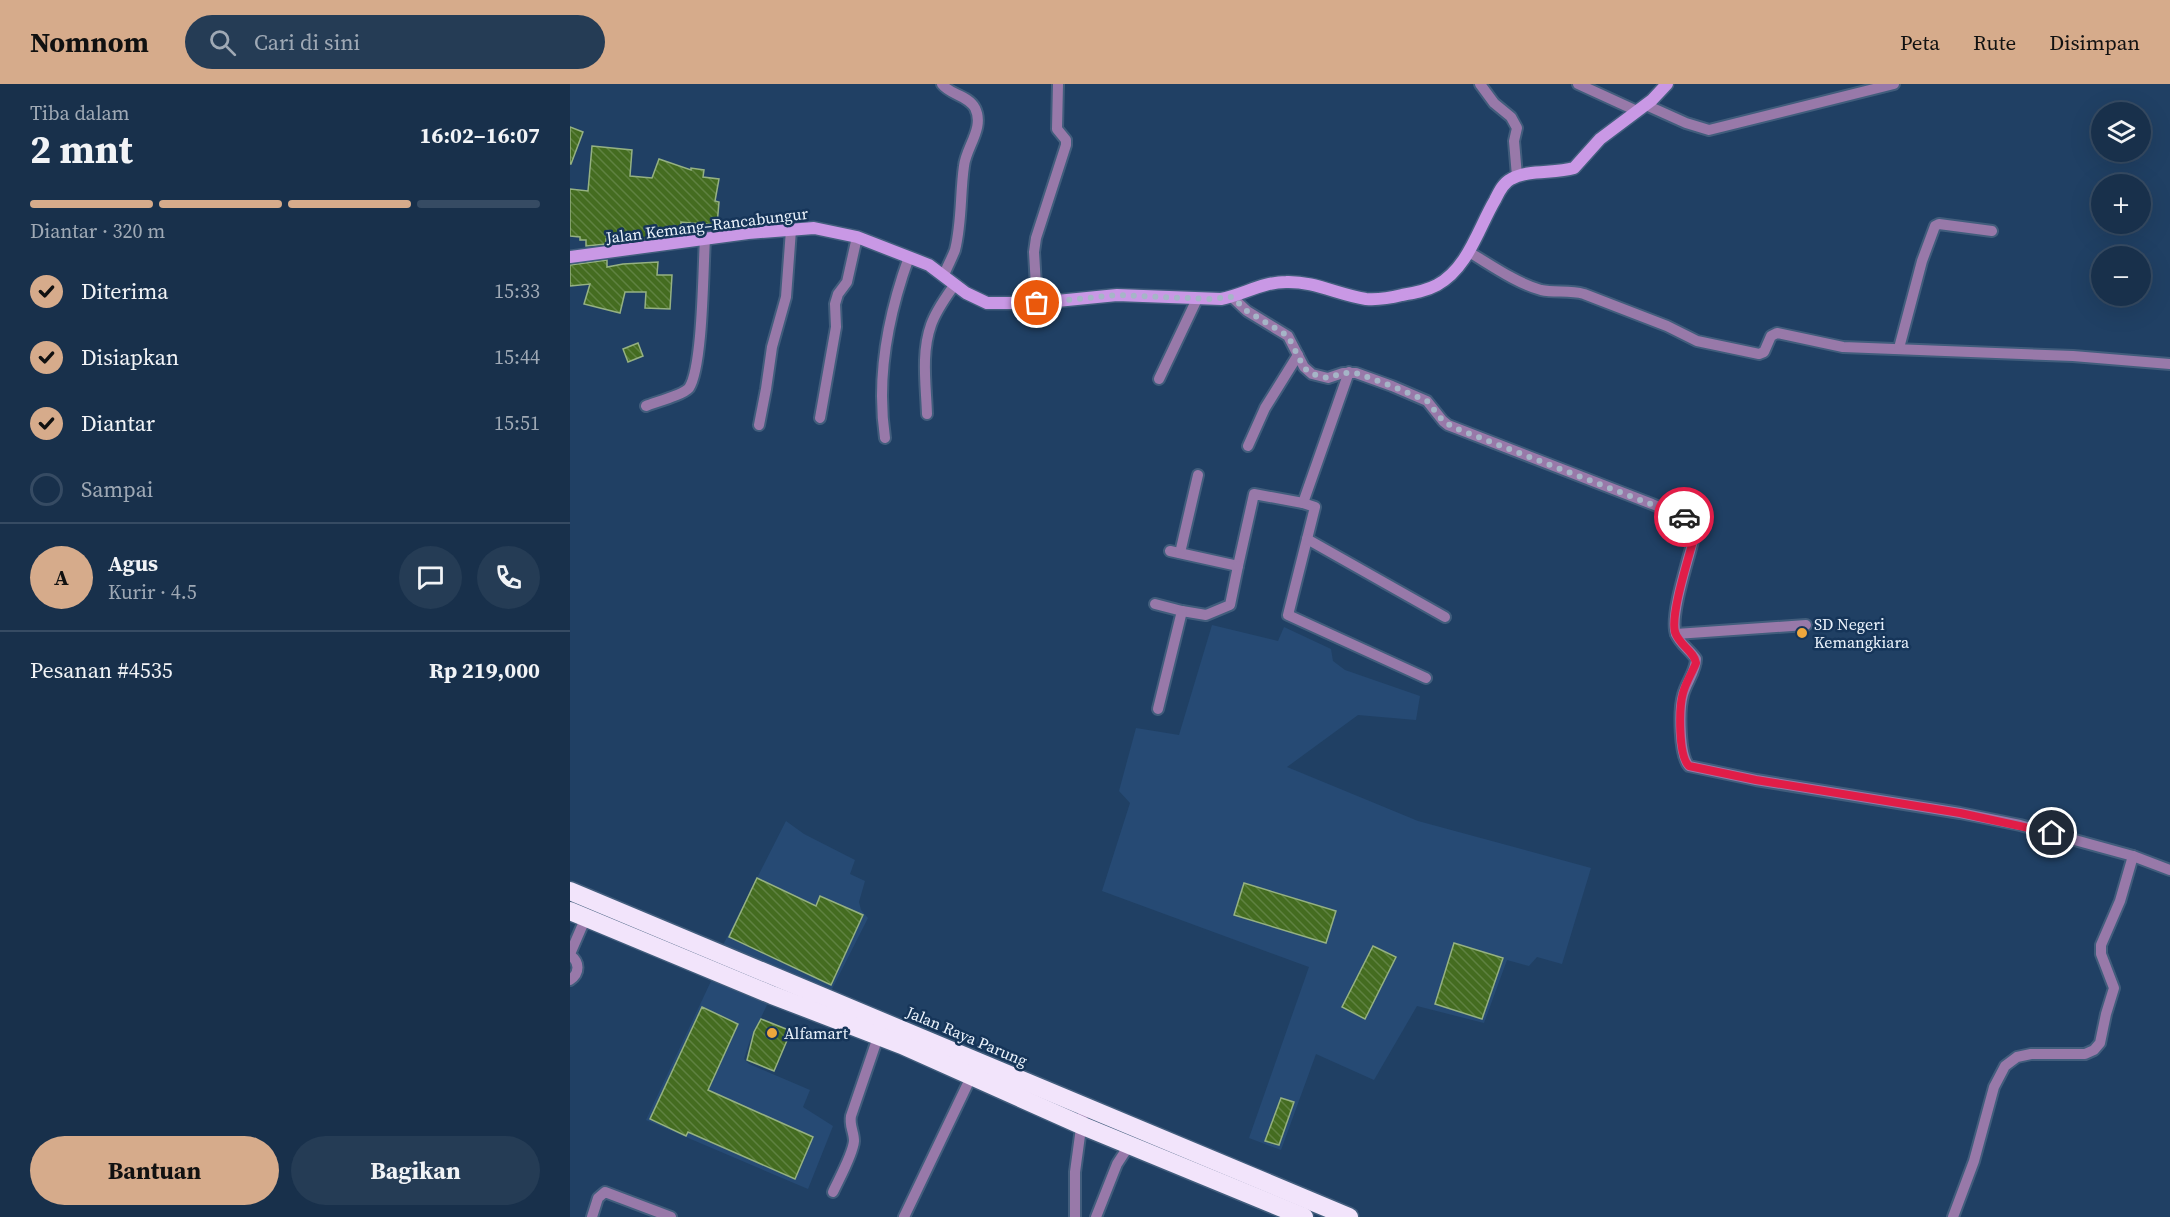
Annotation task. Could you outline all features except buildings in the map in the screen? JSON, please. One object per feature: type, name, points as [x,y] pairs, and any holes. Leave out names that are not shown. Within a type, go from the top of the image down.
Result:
[{"type":"highway","name":"Jalan Raya Parung","points":[[570,891],[1349,1217]]},
{"type":"highway","name":"Jalan Raya Parung","points":[[578,914],[879,1037],[1083,1126],[1304,1217]]},
{"type":"street","points":[[942,84],[945,88],[970,101],[978,117],[976,132],[964,164],[960,220],[955,249],[944,275]]},
{"type":"street","points":[[1037,303],[1034,252],[1036,238],[1066,145],[1066,140],[1057,129],[1058,84]]},
{"type":"street","points":[[1480,84],[1517,128],[1514,141],[1517,176],[1574,168],[1600,139],[1641,108],[1667,84]]},
{"type":"street","points":[[1578,84],[1709,130],[1894,84]]},
{"type":"street","name":"Jalan Kemang–Rancabungur","points":[[570,257],[705,239],[823,229],[857,237],[929,265],[976,299],[987,303],[1037,303],[1117,295],[1197,299],[1232,297],[1264,284],[1287,282],[1310,284],[1375,300],[1419,292],[1437,286],[1449,277],[1468,252],[1498,193],[1505,183],[1517,176]]},
{"type":"street","points":[[1899,348],[1919,270],[1935,226],[1939,224],[1992,231]]},
{"type":"street","points":[[759,425],[772,347],[786,297],[791,230]]},
{"type":"street","points":[[820,418],[836,327],[835,304],[838,294],[847,282],[857,237]]},
{"type":"street","points":[[646,406],[689,388],[700,332],[705,239]]},
{"type":"street","points":[[1468,252],[1534,288],[1556,292],[1574,291],[1667,326],[1697,341],[1762,354],[1771,336],[1777,333],[1843,347],[2073,356],[2170,364]]},
{"type":"street","points":[[885,438],[881,396],[884,359],[894,299],[909,257]]},
{"type":"street","points":[[927,414],[925,368],[927,338],[938,310],[955,284]]},
{"type":"street","points":[[1232,297],[1247,311],[1288,336],[1304,368],[1318,377],[1328,378],[1349,372],[1392,386],[1422,398],[1430,404],[1443,421],[1455,428],[1692,521],[1695,525],[1695,534],[1679,597],[1674,628],[1683,645],[1696,659],[1681,703],[1683,754],[1685,763],[1689,766],[1766,782],[1987,818],[2133,856],[2170,870]]},
{"type":"street","points":[[1159,379],[1197,299]]},
{"type":"street","points":[[1248,446],[1265,408],[1298,355]]},
{"type":"street","points":[[1303,503],[1349,372]]},
{"type":"street","points":[[1198,475],[1175,552],[1238,566]]},
{"type":"street","points":[[1155,604],[1206,615],[1230,605],[1254,494],[1303,503],[1315,507],[1288,615],[1426,678]]},
{"type":"street","points":[[1307,539],[1445,617]]},
{"type":"street","points":[[1158,709],[1182,611]]},
{"type":"street","points":[[1676,634],[1806,625]]},
{"type":"street","points":[[1953,1217],[1974,1161],[1994,1087],[2005,1066],[2017,1057],[2031,1054],[2085,1054],[2094,1050],[2100,1043],[2114,984],[2101,954],[2101,945],[2122,895],[2133,856]]},
{"type":"street","points":[[570,980],[576,975],[578,966],[570,954],[578,914]]},
{"type":"street","points":[[833,1192],[852,1148],[854,1140],[851,1116],[879,1037]]},
{"type":"street","points":[[904,1217],[971,1077]]},
{"type":"street","points":[[1075,1217],[1075,1172],[1084,1106]]},
{"type":"street","points":[[1096,1217],[1117,1164],[1130,1144]]},
{"type":"street","points":[[592,1217],[598,1198],[605,1192],[672,1217]]},
{"type":"shaded area","points":[[1212,625],[1278,641],[1284,627],[1331,649],[1333,661],[1345,670],[1420,696],[1416,720],[1358,715],[1287,767],[1418,821],[1591,868],[1562,964],[1537,957],[1529,966],[1507,960],[1484,1023],[1417,1006],[1374,1080],[1316,1054],[1281,1150],[1249,1138],[1309,967],[1102,891],[1130,803],[1119,791],[1136,728],[1179,735]]},
{"type":"shaded area","points":[[786,821],[804,834],[855,860],[850,874],[865,881],[859,902],[861,910],[868,918],[830,993],[721,949]]},
{"type":"shaded area","points":[[712,979],[768,1003],[750,1040],[744,1059],[749,1064],[810,1090],[803,1107],[833,1126],[808,1189],[646,1120]]},
{"type":"way so far","points":[[1037,303],[1117,295],[1208,299],[1232,297],[1255,317],[1288,336],[1304,368],[1318,377],[1328,378],[1343,373],[1356,373],[1404,390],[1427,401],[1448,425],[1684,517]]},
{"type":"place","name":"SD Negeri Kemangkiara","points":[[1802,633]]},
{"type":"place","name":"Alfamart","points":[[772,1033]]},
{"type":"route","points":[[1684,517],[1695,525],[1695,534],[1679,597],[1674,628],[1683,645],[1696,659],[1685,687],[1680,712],[1685,763],[1695,769],[1960,813],[2052,833]]}]
